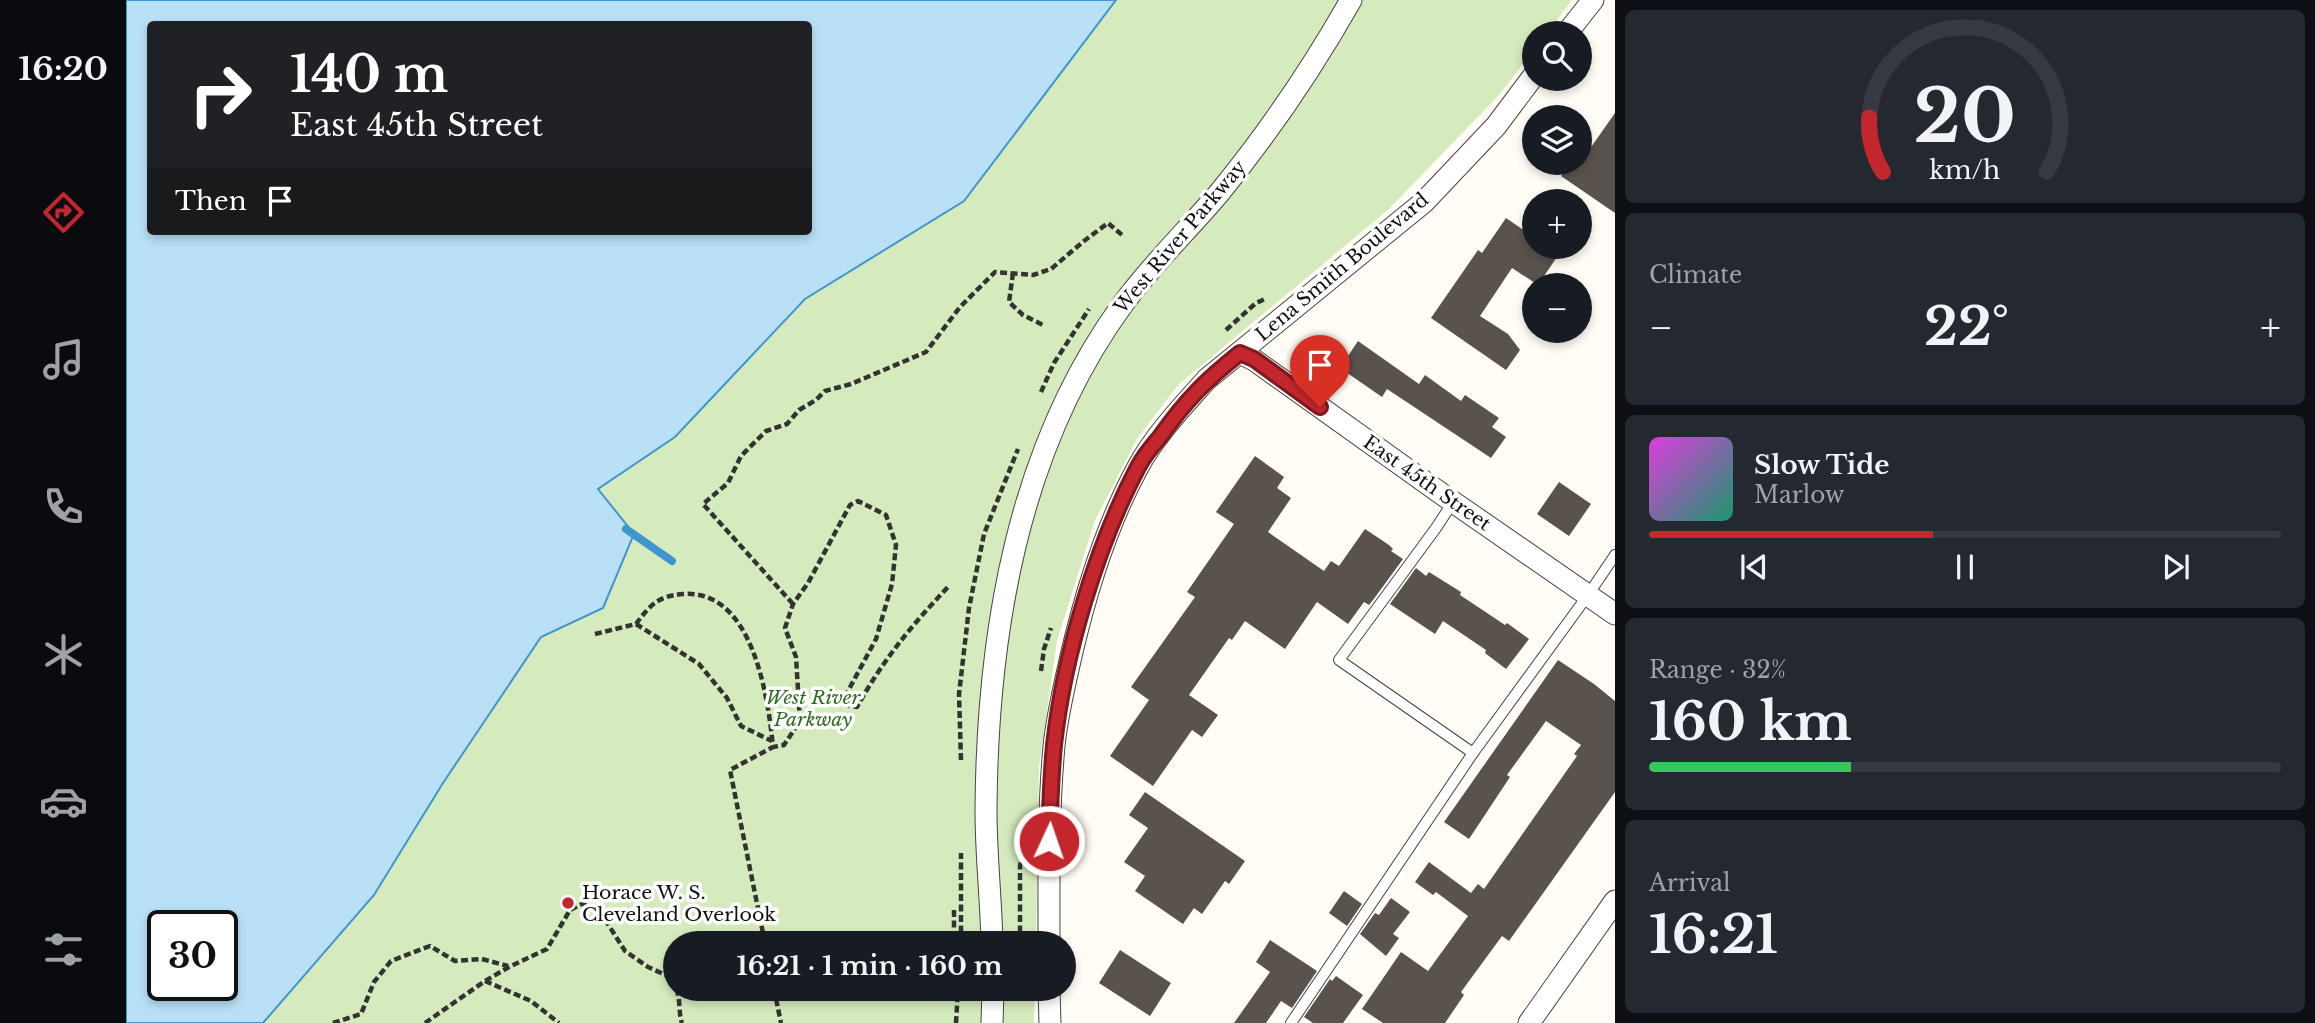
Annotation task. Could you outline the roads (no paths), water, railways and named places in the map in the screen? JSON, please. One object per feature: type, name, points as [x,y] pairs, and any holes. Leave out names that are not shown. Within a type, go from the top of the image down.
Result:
[{"type":"street","name":"West River Parkway","points":[[991,931],[986,814],[988,718],[1001,607],[1024,509],[1042,457],[1079,374],[1099,338],[1144,275],[1218,194],[1249,155],[1318,56],[1351,0]]},
{"type":"street","points":[[1576,21],[1593,0]]},
{"type":"street","name":"Lena Smith Boulevard","points":[[1049,931],[1049,841],[1054,744],[1066,677],[1085,599],[1111,526],[1139,465],[1179,410],[1207,379],[1424,202],[1496,126],[1523,91]]},
{"type":"street","name":"East 45th Street","points":[[1240,353],[1254,359],[1452,502],[1615,614]]},
{"type":"street","points":[[1530,1023],[1615,901]]},
{"type":"street","points":[[992,1023],[993,1001]]},
{"type":"street","points":[[1049,1001],[1050,1023]]},
{"type":"lane","points":[[1452,502],[1436,528],[1339,660],[1473,754]]},
{"type":"lane","points":[[1291,1023],[1473,754],[1615,555]]},
{"type":"water","points":[[126,0],[1116,0],[964,201],[805,299],[675,437],[598,489],[634,534],[603,608],[541,637],[443,783],[374,895],[263,1023],[126,1023]]},
{"type":"waterway","points":[[626,529],[672,561]]},
{"type":"place","name":"Horace W. S. Cleveland Overlook","points":[[568,903]]}]
